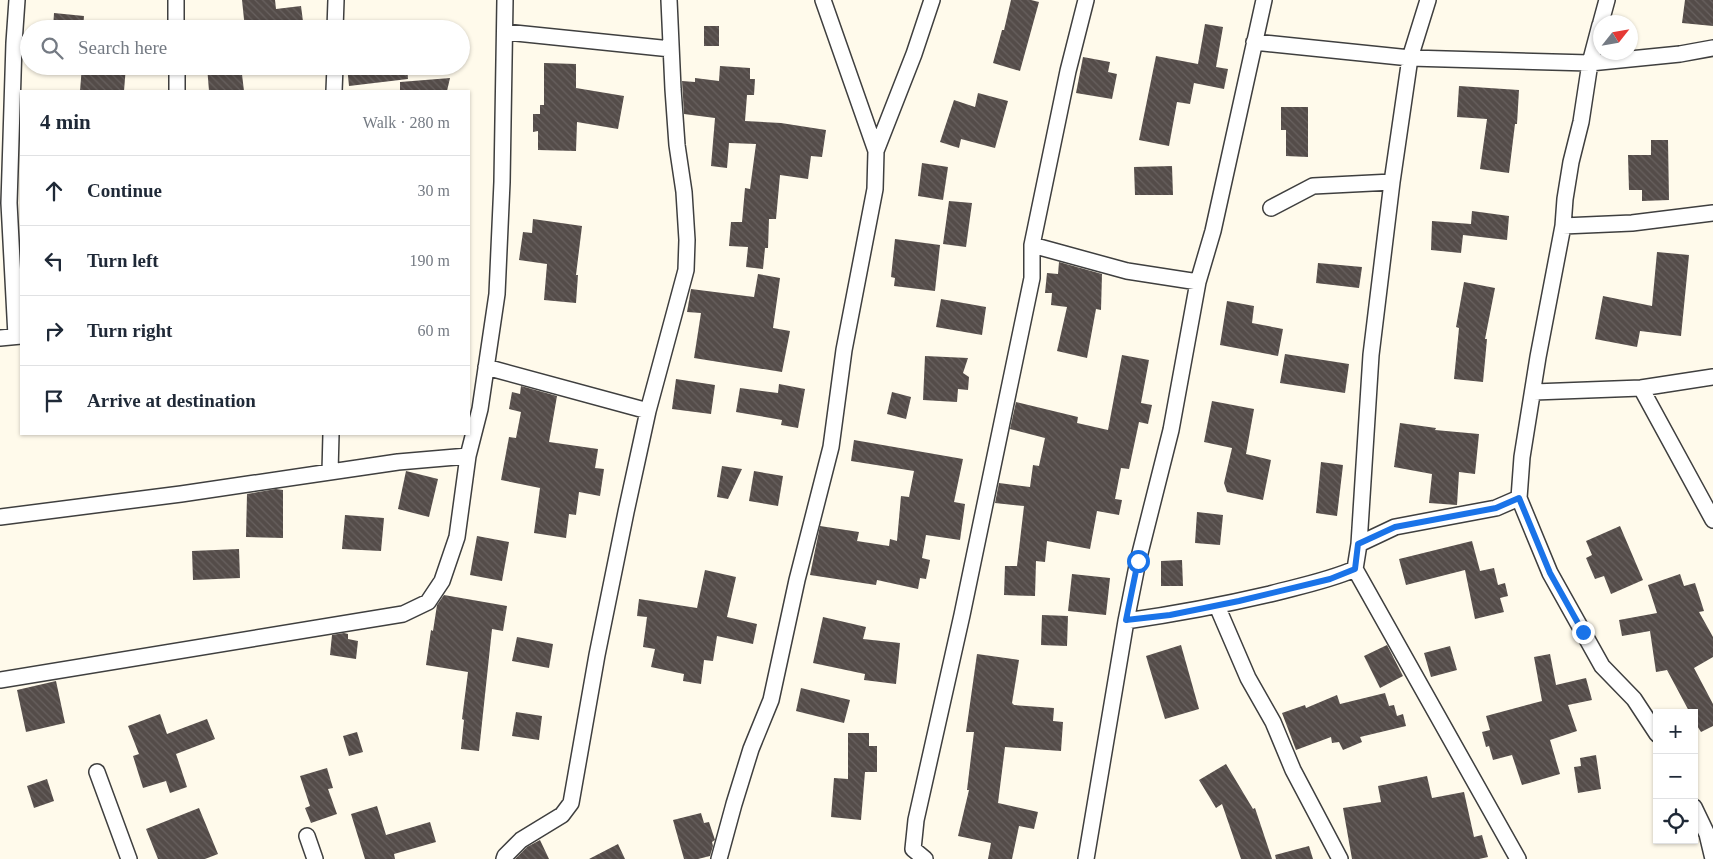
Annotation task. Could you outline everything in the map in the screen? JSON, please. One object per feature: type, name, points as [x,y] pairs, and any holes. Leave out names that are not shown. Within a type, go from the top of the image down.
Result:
[{"type":"street","points":[[0,338],[18,336],[9,203],[17,0]]},
{"type":"street","points":[[176,0],[176,20]]},
{"type":"street","points":[[335,20],[336,0]]},
{"type":"street","points":[[0,680],[403,614],[428,602],[442,581],[457,537],[468,456],[480,409],[498,294],[505,0]]},
{"type":"street","points":[[504,859],[521,840],[562,815],[571,803],[598,645],[648,412],[686,270],[686,221],[677,146],[669,0]]},
{"type":"street","points":[[822,0],[876,152]]},
{"type":"street","points":[[719,859],[751,749],[770,700],[797,580],[831,447],[844,350],[875,189],[876,152],[914,54],[932,0]]},
{"type":"street","points":[[925,859],[913,849],[916,820],[962,615],[1032,278],[1032,245],[1068,71],[1086,0]]},
{"type":"street","points":[[1086,859],[1126,620],[1138,561],[1171,430],[1198,282],[1214,231],[1264,0]]},
{"type":"street","points":[[1428,0],[1410,58],[1392,182],[1371,355],[1355,569],[1518,859]]},
{"type":"street","points":[[1603,15],[1607,0]]},
{"type":"street","points":[[505,32],[671,49]]},
{"type":"street","points":[[1254,42],[1410,58],[1590,63],[1680,54],[1713,48]]},
{"type":"street","points":[[1593,52],[1581,122],[1571,162],[1563,226],[1538,357],[1534,392],[1522,457],[1519,498],[1550,573],[1602,666],[1634,699],[1653,728]]},
{"type":"street","points":[[177,75],[177,90]]},
{"type":"street","points":[[334,90],[335,75]]},
{"type":"street","points":[[1271,208],[1313,186],[1392,182]]},
{"type":"street","points":[[1563,226],[1632,222],[1713,213]]},
{"type":"street","points":[[1032,245],[1127,271],[1198,282]]},
{"type":"street","points":[[486,366],[648,412]]},
{"type":"street","points":[[1534,392],[1641,388],[1713,377]]},
{"type":"street","points":[[1641,388],[1713,520]]},
{"type":"street","points":[[330,435],[330,472]]},
{"type":"street","points":[[0,517],[398,462],[468,456]]},
{"type":"street","points":[[1358,544],[1395,527],[1496,508],[1519,498]]},
{"type":"street","points":[[1126,620],[1217,606],[1330,579],[1355,569]]},
{"type":"street","points":[[1217,606],[1248,678],[1340,859]]},
{"type":"street","points":[[97,772],[129,859]]},
{"type":"street","points":[[1698,815],[1708,834],[1713,859]]},
{"type":"street","points":[[307,836],[315,859]]},
{"type":"building","points":[[242,0],[275,0],[276,9],[301,6],[303,20],[244,20]]},
{"type":"building","points":[[1011,0],[1039,2],[1020,71],[993,63],[1002,30],[1004,30]]},
{"type":"building","points":[[1685,0],[1713,0],[1713,26],[1682,23]]},
{"type":"building","points":[[54,13],[84,16],[84,20],[54,20]]},
{"type":"building","points":[[1205,24],[1223,27],[1216,67],[1228,69],[1224,89],[1194,83],[1190,104],[1177,102],[1169,146],[1139,140],[1156,56],[1198,64]]},
{"type":"building","points":[[704,26],[719,26],[719,46],[704,46]]},
{"type":"building","points":[[1083,57],[1110,62],[1108,72],[1117,74],[1112,99],[1076,93]]},
{"type":"building","points":[[544,63],[576,64],[576,88],[624,96],[618,129],[577,122],[576,151],[538,150],[538,131],[533,132],[533,114],[540,114],[540,105],[544,105]]},
{"type":"building","points":[[720,66],[750,68],[750,79],[755,79],[754,95],[747,95],[745,121],[781,123],[826,130],[822,157],[811,156],[808,179],[780,175],[776,219],[769,219],[768,248],[765,248],[763,269],[746,267],[748,247],[729,246],[731,222],[742,222],[745,188],[750,189],[756,144],[729,143],[727,168],[711,166],[715,118],[684,114],[682,81],[695,82],[695,78],[719,81]]},
{"type":"building","points":[[81,75],[125,75],[124,90],[80,90]]},
{"type":"building","points":[[208,75],[242,75],[244,90],[209,90]]},
{"type":"building","points":[[348,75],[408,75],[408,79],[349,86]]},
{"type":"building","points":[[450,78],[447,90],[400,90],[400,82]]},
{"type":"building","points":[[1459,86],[1519,90],[1517,124],[1515,124],[1509,173],[1480,169],[1487,119],[1457,117]]},
{"type":"building","points":[[978,93],[1008,101],[995,148],[961,139],[959,148],[940,142],[954,100],[975,107]]},
{"type":"building","points":[[1281,107],[1308,107],[1308,157],[1286,156],[1286,130],[1281,130]]},
{"type":"building","points":[[1651,140],[1668,140],[1669,200],[1642,201],[1642,190],[1629,190],[1628,155],[1651,155]]},
{"type":"building","points":[[922,163],[948,167],[943,200],[918,196]]},
{"type":"building","points":[[1172,166],[1173,195],[1135,195],[1134,167]]},
{"type":"building","points":[[949,201],[972,203],[966,247],[943,244]]},
{"type":"building","points":[[1472,211],[1509,216],[1507,240],[1463,235],[1461,253],[1431,250],[1432,221],[1471,224]]},
{"type":"building","points":[[533,219],[582,226],[576,275],[578,275],[576,303],[544,300],[547,264],[519,260],[523,232],[532,233]]},
{"type":"building","points":[[895,239],[940,245],[935,291],[894,286],[895,278],[891,277]]},
{"type":"building","points":[[1657,252],[1689,255],[1681,336],[1640,331],[1637,347],[1595,339],[1603,296],[1652,306]]},
{"type":"building","points":[[1059,262],[1102,274],[1101,310],[1096,309],[1087,358],[1057,351],[1067,307],[1051,305],[1052,293],[1045,293],[1047,273],[1058,274]]},
{"type":"building","points":[[1318,263],[1362,267],[1359,288],[1316,283]]},
{"type":"building","points":[[758,274],[780,278],[773,328],[790,331],[782,372],[694,358],[701,313],[687,312],[691,289],[754,297]]},
{"type":"building","points":[[1464,282],[1495,288],[1485,339],[1487,339],[1483,382],[1454,379],[1459,328],[1456,327]]},
{"type":"building","points":[[941,299],[986,307],[982,335],[936,327]]},
{"type":"building","points":[[1227,301],[1254,306],[1252,323],[1283,329],[1278,356],[1220,345]]},
{"type":"building","points":[[1285,354],[1349,364],[1345,393],[1280,383]]},
{"type":"building","points":[[1122,355],[1149,360],[1141,403],[1152,405],[1148,424],[1139,422],[1129,469],[1121,468],[1115,499],[1122,500],[1119,515],[1097,511],[1090,549],[1047,541],[1045,562],[1036,561],[1035,596],[1004,595],[1005,566],[1017,566],[1024,506],[995,503],[999,483],[1030,487],[1033,465],[1039,466],[1045,438],[1010,429],[1016,402],[1078,417],[1077,423],[1108,430]]},
{"type":"building","points":[[925,356],[968,358],[963,373],[969,377],[968,390],[958,389],[957,402],[923,400]]},
{"type":"building","points":[[676,379],[715,385],[711,414],[672,409]]},
{"type":"building","points":[[779,384],[805,389],[798,428],[781,425],[782,420],[736,412],[740,388],[778,393]]},
{"type":"building","points":[[521,386],[557,396],[549,442],[598,449],[595,468],[604,469],[600,496],[579,492],[576,515],[569,514],[566,538],[534,533],[540,488],[501,480],[509,437],[516,438],[521,412],[509,409],[512,392],[520,394]]},
{"type":"building","points":[[892,392],[911,397],[906,419],[887,414]]},
{"type":"building","points":[[1212,401],[1254,409],[1246,454],[1271,460],[1263,500],[1227,492],[1224,483],[1232,448],[1204,442]]},
{"type":"building","points":[[1400,423],[1436,428],[1435,430],[1479,434],[1475,474],[1459,472],[1457,505],[1429,503],[1432,474],[1394,467]]},
{"type":"building","points":[[854,440],[963,459],[954,502],[965,504],[960,540],[926,535],[922,558],[930,560],[926,579],[920,578],[918,589],[877,580],[876,585],[810,575],[820,526],[859,532],[857,541],[889,546],[890,539],[897,541],[901,496],[909,497],[914,471],[851,461]]},
{"type":"building","points":[[1321,462],[1343,465],[1337,516],[1316,513]]},
{"type":"building","points":[[722,466],[742,469],[728,499],[717,497]]},
{"type":"building","points":[[406,471],[438,479],[429,517],[398,509]]},
{"type":"building","points":[[754,471],[783,476],[778,506],[749,501]]},
{"type":"building","points":[[276,489],[283,490],[283,538],[246,537],[247,494]]},
{"type":"building","points":[[1197,512],[1223,515],[1220,545],[1195,543]]},
{"type":"building","points":[[345,515],[384,518],[381,551],[342,549]]},
{"type":"building","points":[[1620,526],[1643,580],[1611,594],[1604,576],[1595,579],[1586,558],[1592,555],[1586,541]]},
{"type":"building","points":[[477,536],[509,542],[502,581],[470,575]]},
{"type":"building","points":[[1472,541],[1480,571],[1494,568],[1498,585],[1505,583],[1508,596],[1500,598],[1504,612],[1475,619],[1465,570],[1406,585],[1399,559]]},
{"type":"building","points":[[239,549],[240,578],[193,580],[192,551]]},
{"type":"building","points":[[1182,560],[1183,586],[1161,586],[1161,561]]},
{"type":"building","points":[[705,570],[736,577],[727,617],[757,624],[753,644],[717,636],[713,661],[704,660],[701,684],[683,681],[684,674],[651,667],[655,649],[643,647],[647,617],[637,616],[639,599],[697,608]]},
{"type":"building","points":[[1072,574],[1110,578],[1106,615],[1068,611]]},
{"type":"building","points":[[1680,574],[1684,586],[1695,583],[1704,611],[1699,612],[1713,637],[1713,657],[1694,668],[1713,704],[1713,726],[1701,732],[1698,727],[1698,709],[1688,709],[1667,670],[1656,672],[1650,631],[1622,636],[1619,620],[1657,613],[1648,585]]},
{"type":"building","points":[[444,595],[507,606],[503,631],[492,629],[479,751],[461,749],[464,720],[462,719],[468,672],[426,665],[437,605]]},
{"type":"building","points":[[1042,615],[1068,616],[1067,646],[1041,645]]},
{"type":"building","points":[[823,617],[866,627],[863,639],[900,643],[896,684],[864,680],[865,674],[813,663]]},
{"type":"building","points":[[348,634],[348,639],[358,641],[356,659],[330,655],[332,635]]},
{"type":"building","points":[[517,637],[553,644],[549,668],[512,661]]},
{"type":"building","points":[[1181,645],[1199,709],[1165,719],[1146,656]]},
{"type":"building","points":[[1387,645],[1403,676],[1380,688],[1364,656]]},
{"type":"building","points":[[1450,646],[1457,670],[1431,677],[1424,653]]},
{"type":"building","points":[[977,654],[1019,660],[1012,703],[1014,705],[1054,708],[1053,721],[1063,722],[1061,751],[1005,747],[998,803],[1038,812],[1034,829],[1019,826],[1012,859],[988,859],[991,843],[958,836],[969,790],[967,790],[974,732],[966,732]]},
{"type":"building","points":[[1550,654],[1556,685],[1586,678],[1592,700],[1568,705],[1577,731],[1550,740],[1560,774],[1522,785],[1512,755],[1493,760],[1489,746],[1486,747],[1482,732],[1490,730],[1486,716],[1542,701],[1534,657]]},
{"type":"building","points":[[56,681],[65,723],[26,732],[17,690]]},
{"type":"building","points":[[801,688],[850,700],[844,723],[796,711]]},
{"type":"building","points":[[1385,693],[1389,706],[1394,705],[1397,716],[1403,714],[1406,726],[1360,737],[1362,742],[1343,750],[1339,742],[1332,743],[1331,737],[1296,750],[1282,713],[1305,705],[1306,708],[1337,695],[1340,704]]},
{"type":"building","points":[[516,712],[542,716],[539,740],[512,736]]},
{"type":"building","points":[[160,714],[167,734],[207,719],[215,739],[176,754],[187,787],[170,793],[166,781],[143,788],[133,756],[139,754],[128,726]]},
{"type":"building","points":[[357,732],[363,752],[349,756],[343,736]]},
{"type":"building","points":[[848,733],[869,733],[869,746],[877,746],[877,772],[865,772],[861,820],[831,817],[834,778],[848,779]]},
{"type":"building","points":[[1596,755],[1601,789],[1578,793],[1574,767],[1581,766],[1580,758]]},
{"type":"building","points":[[1226,764],[1253,809],[1255,808],[1272,859],[1241,859],[1222,804],[1216,808],[1199,780]]},
{"type":"building","points":[[327,768],[333,788],[328,789],[337,814],[311,823],[305,808],[310,806],[300,776]]},
{"type":"building","points":[[1427,776],[1432,798],[1464,792],[1474,837],[1482,835],[1488,857],[1479,859],[1352,859],[1343,808],[1381,802],[1378,786]]},
{"type":"building","points":[[47,779],[54,801],[34,808],[27,786]]},
{"type":"building","points":[[377,806],[386,835],[430,822],[436,842],[394,854],[395,859],[365,859],[351,814]]},
{"type":"building","points":[[199,808],[218,854],[205,859],[158,859],[146,829]]},
{"type":"building","points":[[701,813],[704,823],[709,822],[715,840],[712,842],[713,846],[710,856],[698,859],[684,859],[673,820]]},
{"type":"building","points":[[540,840],[549,859],[515,859],[527,847]]},
{"type":"building","points":[[618,844],[625,859],[589,859]]},
{"type":"building","points":[[1309,846],[1313,859],[1276,859],[1275,855]]},
{"type":"route","points":[[1138,561],[1126,620],[1170,615],[1217,606],[1330,579],[1355,569],[1358,544],[1395,527],[1496,508],[1519,498],[1550,573],[1583,632]]}]
